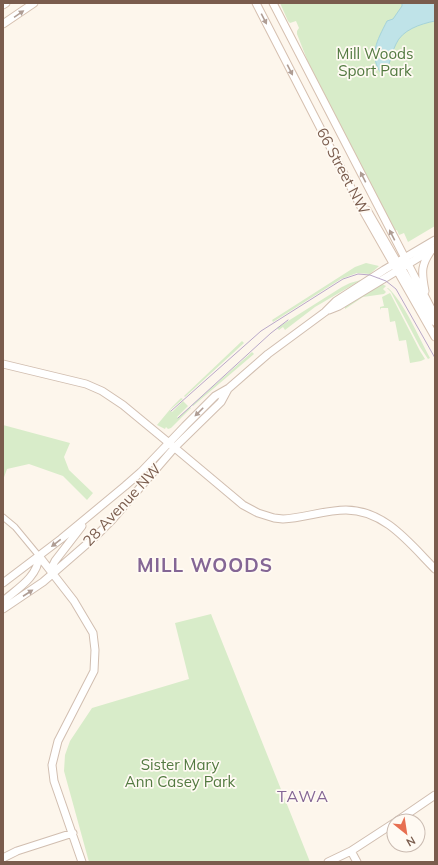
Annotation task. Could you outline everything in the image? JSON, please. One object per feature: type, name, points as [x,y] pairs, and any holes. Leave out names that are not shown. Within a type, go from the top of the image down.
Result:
[{"type":"street","points":[[3,24],[34,3]]},
{"type":"street","name":"66 Street NW","points":[[256,3],[339,166],[400,264],[427,298],[435,316]]},
{"type":"street","name":"66 Street NW","points":[[273,3],[435,337]]},
{"type":"street","name":"28 Avenue NW","points":[[3,583],[39,556],[141,472],[221,402],[229,388],[268,354],[325,312],[336,301],[400,264],[435,240]]},
{"type":"street","points":[[427,298],[422,268],[423,264],[434,248]]},
{"type":"street","name":"28 Avenue NW","points":[[400,264],[434,248]]},
{"type":"street","points":[[400,264],[432,320],[435,322]]},
{"type":"street","points":[[3,364],[98,388],[118,401],[242,504],[258,513],[283,519],[347,510],[366,514],[388,524],[435,569]]},
{"type":"street","name":"28 Avenue NW","points":[[3,609],[33,590],[96,536],[112,520],[172,445]]},
{"type":"street","points":[[52,574],[52,567],[55,561],[92,513]]},
{"type":"street","points":[[3,518],[15,527],[39,556],[74,601],[85,617],[93,633],[95,650],[94,671],[58,741],[52,766],[54,780],[82,862]]},
{"type":"street","points":[[3,601],[32,576],[38,566],[39,556]]},
{"type":"street","points":[[409,813],[435,795]]},
{"type":"street","points":[[328,862],[351,851],[386,828]]},
{"type":"street","points":[[3,858],[16,851],[72,833]]},
{"type":"street","points":[[351,851],[357,862]]},
{"type":"green space","name":"Mill Woods Sport Park","points":[[280,3],[435,3],[435,226],[408,242],[404,233],[399,235],[397,230],[395,231],[308,62],[297,34],[299,28],[296,21],[290,23],[288,21]]},
{"type":"green space","points":[[366,263],[379,266],[370,274],[357,273],[341,279],[273,322],[272,320],[355,267]]},
{"type":"green space","points":[[361,280],[315,307],[285,330],[283,327],[279,330],[277,328],[342,287]]},
{"type":"green space","points":[[382,284],[386,286],[383,289],[386,292],[384,294],[363,297],[345,309],[345,307]]},
{"type":"green space","points":[[387,288],[394,294],[400,302],[430,358],[428,359],[420,347],[391,292]]},
{"type":"green space","points":[[390,293],[425,359],[421,361],[410,363],[406,340],[399,341],[395,321],[390,322],[388,308],[381,308],[380,310],[380,307],[384,306],[382,297]]},
{"type":"green space","points":[[242,341],[244,343],[185,397],[184,396]]},
{"type":"green space","points":[[252,352],[254,354],[193,406],[192,405]]},
{"type":"green space","points":[[181,398],[183,399],[170,410],[172,412],[183,401],[188,406],[177,417],[178,418],[190,407],[191,408],[171,428],[168,429],[166,427],[165,429],[157,425],[172,407]]},
{"type":"green space","points":[[3,425],[70,443],[64,457],[69,470],[93,493],[87,500],[63,476],[29,464],[7,469],[3,480]]},
{"type":"green space","name":"Sister Mary Ann Casey Park","points":[[211,614],[310,862],[89,862],[64,771],[65,755],[70,741],[92,708],[189,679],[175,623]]},
{"type":"water","points":[[402,3],[435,3],[435,21],[412,28],[399,39],[389,63],[382,75],[375,61],[377,42],[387,21],[393,19],[402,6]]},
{"type":"tram line","points":[[171,411],[261,331],[343,279],[358,274],[370,275],[386,281],[396,289],[435,358]]},
{"type":"tram line","points":[[178,418],[271,333],[288,320]]},
{"type":"district","name":"MILL WOODS","points":[[205,565]]},
{"type":"district","name":"TAWA","points":[[303,796]]}]
